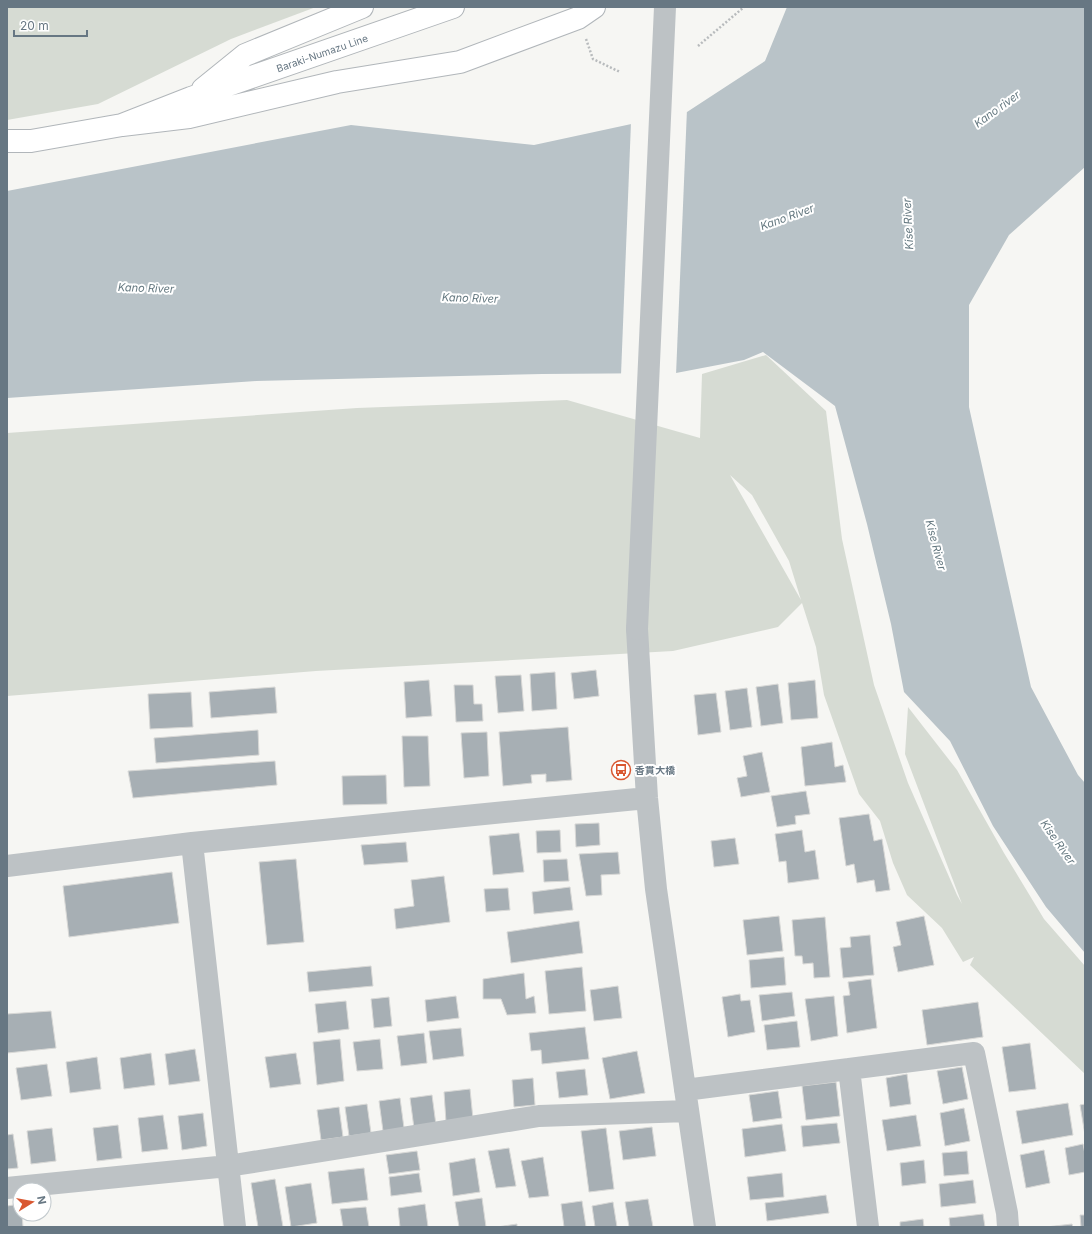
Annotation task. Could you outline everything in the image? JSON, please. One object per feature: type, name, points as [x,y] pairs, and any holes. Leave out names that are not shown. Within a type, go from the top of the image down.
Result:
[{"type":"main road","name":"Baraki-Numazu Line","points":[[191,98],[245,55],[362,7]]},
{"type":"main road","name":"Baraki-Numazu Line","points":[[7,141],[30,141],[122,125],[191,98],[453,7]]},
{"type":"main road","points":[[122,125],[189,117],[337,82],[460,62],[582,11]]},
{"type":"street","points":[[665,7],[637,629],[647,798],[656,889],[705,1227]]},
{"type":"street","points":[[7,866],[192,843],[647,798]]},
{"type":"street","points":[[192,843],[235,1227]]},
{"type":"street","points":[[685,1090],[974,1053],[1005,1205],[1008,1227]]},
{"type":"street","points":[[849,1069],[868,1227]]},
{"type":"street","points":[[7,1188],[228,1166],[539,1116],[688,1111]]},
{"type":"path","points":[[698,46],[744,7]]},
{"type":"path","points":[[582,11],[594,59],[620,72]]},
{"type":"shaded area","points":[[7,7],[316,7],[231,39],[98,104],[7,120]]},
{"type":"shaded area","points":[[766,355],[826,411],[842,539],[874,685],[908,783],[962,904],[905,754],[908,707],[957,770],[1004,853],[1044,919],[1085,966],[1085,1074],[970,965],[974,957],[963,962],[942,928],[907,895],[893,863],[880,821],[859,794],[824,695],[816,647],[802,603],[778,627],[673,651],[316,671],[7,696],[7,433],[357,408],[567,400],[700,438],[702,374]],"holes":[[[730,475],[752,495],[789,561],[801,600]]]},
{"type":"water","points":[[787,7],[1085,7],[1085,167],[1009,235],[969,305],[969,407],[1031,687],[1078,775],[1085,783],[1085,953],[1046,907],[993,826],[950,741],[904,692],[891,624],[867,524],[835,406],[763,352],[744,360],[676,373],[542,374],[256,381],[7,398],[7,191],[351,125],[534,145],[687,112],[765,61]]},
{"type":"pier","points":[[687,109],[676,375],[621,375],[631,122]]},
{"type":"building","points":[[596,670],[599,696],[574,699],[571,673]]},
{"type":"building","points":[[555,672],[557,709],[532,711],[530,674]]},
{"type":"building","points":[[521,675],[524,711],[498,713],[495,676]]},
{"type":"building","points":[[429,680],[432,716],[406,718],[404,682]]},
{"type":"building","points":[[815,680],[818,718],[791,720],[788,683]]},
{"type":"building","points":[[778,684],[783,723],[761,726],[756,687]]},
{"type":"building","points":[[454,685],[473,685],[474,704],[482,704],[483,721],[456,722]]},
{"type":"building","points":[[275,687],[277,713],[211,718],[209,692]]},
{"type":"building","points":[[747,688],[752,727],[730,730],[725,691]]},
{"type":"building","points":[[191,692],[193,727],[150,729],[148,694]]},
{"type":"building","points":[[716,693],[721,732],[698,735],[694,695]]},
{"type":"building","points":[[568,727],[572,780],[546,782],[546,774],[531,775],[532,783],[503,786],[499,732]]},
{"type":"building","points":[[258,730],[259,755],[156,763],[154,738]]},
{"type":"building","points":[[487,732],[489,776],[464,778],[461,733]]},
{"type":"building","points":[[402,736],[428,736],[430,786],[404,787]]},
{"type":"building","points":[[832,742],[835,767],[843,765],[846,782],[805,786],[801,747]]},
{"type":"building","points":[[762,752],[770,792],[741,797],[737,778],[747,776],[743,756]]},
{"type":"building","points":[[275,761],[277,785],[133,798],[128,771]]},
{"type":"building","points":[[386,775],[387,804],[343,805],[342,776]]},
{"type":"building","points":[[806,791],[810,814],[795,816],[796,824],[777,827],[771,796]]},
{"type":"building","points":[[869,814],[874,841],[882,839],[890,890],[876,892],[874,880],[857,883],[854,864],[846,866],[839,818]]},
{"type":"building","points":[[599,823],[600,845],[576,847],[575,824]]},
{"type":"building","points":[[560,830],[561,852],[537,853],[536,831]]},
{"type":"building","points":[[802,830],[805,852],[815,850],[819,879],[788,883],[786,861],[779,862],[775,834]]},
{"type":"building","points":[[519,833],[524,872],[493,875],[489,836]]},
{"type":"building","points":[[735,838],[739,864],[714,867],[711,841]]},
{"type":"building","points":[[406,842],[408,862],[364,865],[361,845]]},
{"type":"building","points":[[618,852],[620,874],[601,875],[602,895],[586,896],[579,854]]},
{"type":"building","points":[[296,859],[304,942],[267,945],[259,862]]},
{"type":"building","points":[[567,859],[569,881],[544,882],[543,860]]},
{"type":"building","points":[[172,872],[179,923],[69,937],[63,886]]},
{"type":"building","points":[[444,876],[450,922],[396,929],[394,909],[414,906],[411,880]]},
{"type":"building","points":[[570,887],[573,910],[534,914],[532,892]]},
{"type":"building","points":[[508,888],[510,910],[486,912],[484,889]]},
{"type":"building","points":[[779,916],[783,951],[747,955],[743,920]]},
{"type":"building","points":[[924,916],[934,965],[898,972],[893,947],[901,945],[896,922]]},
{"type":"building","points":[[825,917],[830,977],[814,978],[813,963],[803,964],[802,956],[795,956],[792,920]]},
{"type":"building","points":[[579,921],[583,953],[511,963],[507,932]]},
{"type":"building","points":[[870,935],[874,975],[843,978],[840,948],[851,947],[850,937]]},
{"type":"building","points":[[784,957],[786,985],[751,988],[749,960]]},
{"type":"building","points":[[371,966],[373,986],[309,992],[307,972]]},
{"type":"building","points":[[582,967],[586,1011],[549,1014],[545,971]]},
{"type":"building","points":[[524,973],[526,999],[534,996],[536,1013],[507,1015],[501,999],[483,999],[483,979]]},
{"type":"building","points":[[871,979],[877,1028],[847,1033],[843,996],[850,995],[848,982]]},
{"type":"building","points":[[618,986],[622,1018],[594,1021],[590,990]]},
{"type":"building","points":[[792,992],[795,1016],[762,1021],[759,995]]},
{"type":"building","points":[[740,994],[741,1001],[750,1000],[755,1032],[728,1037],[722,997]]},
{"type":"building","points":[[456,996],[459,1018],[427,1022],[425,1000]]},
{"type":"building","points":[[834,996],[838,1036],[811,1041],[805,999]]},
{"type":"building","points":[[389,997],[392,1026],[374,1028],[371,999]]},
{"type":"building","points":[[346,1001],[349,1029],[318,1033],[315,1004]]},
{"type":"building","points":[[978,1002],[983,1037],[927,1045],[922,1010]]},
{"type":"building","points":[[51,1011],[56,1048],[7,1053],[7,1014]]},
{"type":"building","points":[[797,1021],[800,1047],[767,1050],[764,1025]]},
{"type":"building","points":[[585,1027],[589,1059],[542,1064],[541,1050],[531,1051],[529,1033]]},
{"type":"building","points":[[461,1028],[464,1056],[433,1060],[429,1031]]},
{"type":"building","points":[[424,1033],[427,1063],[401,1066],[397,1036]]},
{"type":"building","points":[[340,1039],[344,1081],[317,1085],[313,1042]]},
{"type":"building","points":[[380,1039],[383,1069],[357,1071],[353,1042]]},
{"type":"building","points":[[1030,1043],[1036,1089],[1009,1092],[1002,1047]]},
{"type":"building","points":[[195,1049],[200,1081],[169,1085],[165,1054]]},
{"type":"building","points":[[637,1051],[645,1093],[610,1099],[602,1058]]},
{"type":"building","points":[[151,1053],[155,1085],[124,1089],[120,1058]]},
{"type":"building","points":[[296,1053],[301,1084],[270,1088],[265,1057]]},
{"type":"building","points":[[97,1057],[101,1089],[70,1093],[66,1062]]},
{"type":"building","points":[[47,1064],[52,1096],[21,1100],[16,1068]]},
{"type":"building","points":[[962,1067],[968,1099],[943,1104],[937,1071]]},
{"type":"building","points":[[585,1069],[588,1095],[559,1098],[556,1072]]},
{"type":"building","points":[[907,1074],[911,1104],[890,1107],[886,1078]]},
{"type":"building","points":[[533,1078],[535,1105],[514,1107],[512,1080]]},
{"type":"building","points":[[836,1082],[840,1116],[806,1120],[802,1086]]},
{"type":"building","points":[[470,1089],[473,1119],[446,1122],[444,1092]]},
{"type":"building","points":[[778,1091],[782,1118],[753,1122],[749,1095]]},
{"type":"building","points":[[432,1095],[436,1125],[414,1128],[410,1098]]},
{"type":"building","points":[[400,1098],[404,1128],[383,1131],[379,1101]]},
{"type":"building","points":[[1068,1103],[1073,1135],[1022,1144],[1016,1111]]},
{"type":"building","points":[[367,1104],[371,1133],[349,1136],[345,1107]]},
{"type":"building","points":[[1085,1104],[1085,1135],[1080,1105]]},
{"type":"building","points":[[339,1107],[343,1137],[321,1140],[317,1110]]},
{"type":"building","points":[[964,1108],[970,1141],[945,1146],[940,1113]]},
{"type":"building","points":[[203,1113],[207,1146],[182,1150],[178,1116]]},
{"type":"building","points":[[163,1115],[168,1149],[142,1152],[138,1118]]},
{"type":"building","points":[[916,1115],[921,1146],[887,1151],[882,1120]]},
{"type":"building","points":[[837,1123],[840,1143],[803,1147],[801,1126]]},
{"type":"building","points":[[782,1124],[786,1151],[745,1157],[742,1129]]},
{"type":"building","points":[[118,1125],[122,1158],[97,1161],[93,1128]]},
{"type":"building","points":[[652,1127],[656,1156],[623,1160],[619,1131]]},
{"type":"building","points":[[52,1128],[56,1161],[31,1164],[27,1131]]},
{"type":"building","points":[[606,1128],[614,1189],[589,1192],[581,1131]]},
{"type":"building","points":[[13,1134],[18,1168],[7,1169],[7,1135]]},
{"type":"building","points":[[1083,1144],[1085,1154],[1085,1172],[1069,1175],[1065,1148]]},
{"type":"building","points":[[509,1148],[516,1186],[496,1188],[488,1151]]},
{"type":"building","points":[[1044,1150],[1050,1183],[1026,1188],[1020,1155]]},
{"type":"building","points":[[417,1151],[420,1170],[389,1174],[386,1155]]},
{"type":"building","points":[[967,1151],[969,1174],[944,1176],[942,1153]]},
{"type":"building","points":[[543,1157],[549,1196],[529,1198],[521,1161]]},
{"type":"building","points":[[475,1158],[480,1192],[453,1196],[449,1163]]},
{"type":"building","points":[[924,1160],[926,1183],[902,1186],[900,1163]]},
{"type":"building","points":[[364,1168],[368,1200],[332,1204],[328,1172]]},
{"type":"building","points":[[419,1173],[422,1192],[391,1196],[389,1177]]},
{"type":"building","points":[[782,1173],[784,1197],[750,1200],[747,1177]]},
{"type":"building","points":[[275,1179],[283,1227],[258,1227],[251,1183]]},
{"type":"building","points":[[973,1180],[976,1203],[941,1207],[939,1184]]},
{"type":"building","points":[[311,1183],[317,1223],[291,1227],[285,1187]]},
{"type":"building","points":[[826,1195],[829,1213],[767,1221],[765,1203]]},
{"type":"building","points":[[482,1198],[486,1227],[459,1227],[455,1202]]},
{"type":"building","points":[[648,1199],[653,1227],[629,1227],[625,1202]]},
{"type":"building","points":[[582,1201],[586,1227],[564,1227],[561,1204]]},
{"type":"building","points":[[613,1202],[617,1227],[595,1227],[592,1206]]},
{"type":"building","points":[[425,1204],[428,1227],[400,1227],[398,1208]]},
{"type":"building","points":[[12,1205],[12,1222],[23,1222],[23,1227],[7,1227],[7,1206]]},
{"type":"building","points":[[366,1207],[369,1227],[343,1227],[340,1209]]},
{"type":"building","points":[[983,1214],[985,1227],[950,1227],[949,1218]]},
{"type":"building","points":[[1080,1215],[1085,1215],[1085,1227],[1081,1227]]},
{"type":"building","points":[[923,1219],[924,1227],[900,1227],[900,1222]]},
{"type":"building","points":[[517,1224],[517,1227],[497,1227]]},
{"type":"building","points":[[1072,1224],[1073,1227],[1046,1227]]},
{"type":"place","name":"香貫大橋","points":[[621,770]]},
{"type":"water label","name":"Kano river","points":[[997,109]]},
{"type":"water label","name":"Kano River","points":[[787,217]]},
{"type":"water label","name":"Kise River","points":[[908,224]]},
{"type":"water label","name":"Kano River","points":[[146,288]]},
{"type":"water label","name":"Kano River","points":[[470,298]]},
{"type":"water label","name":"Kise River","points":[[936,545]]},
{"type":"water label","name":"Kise River","points":[[1058,842]]}]
